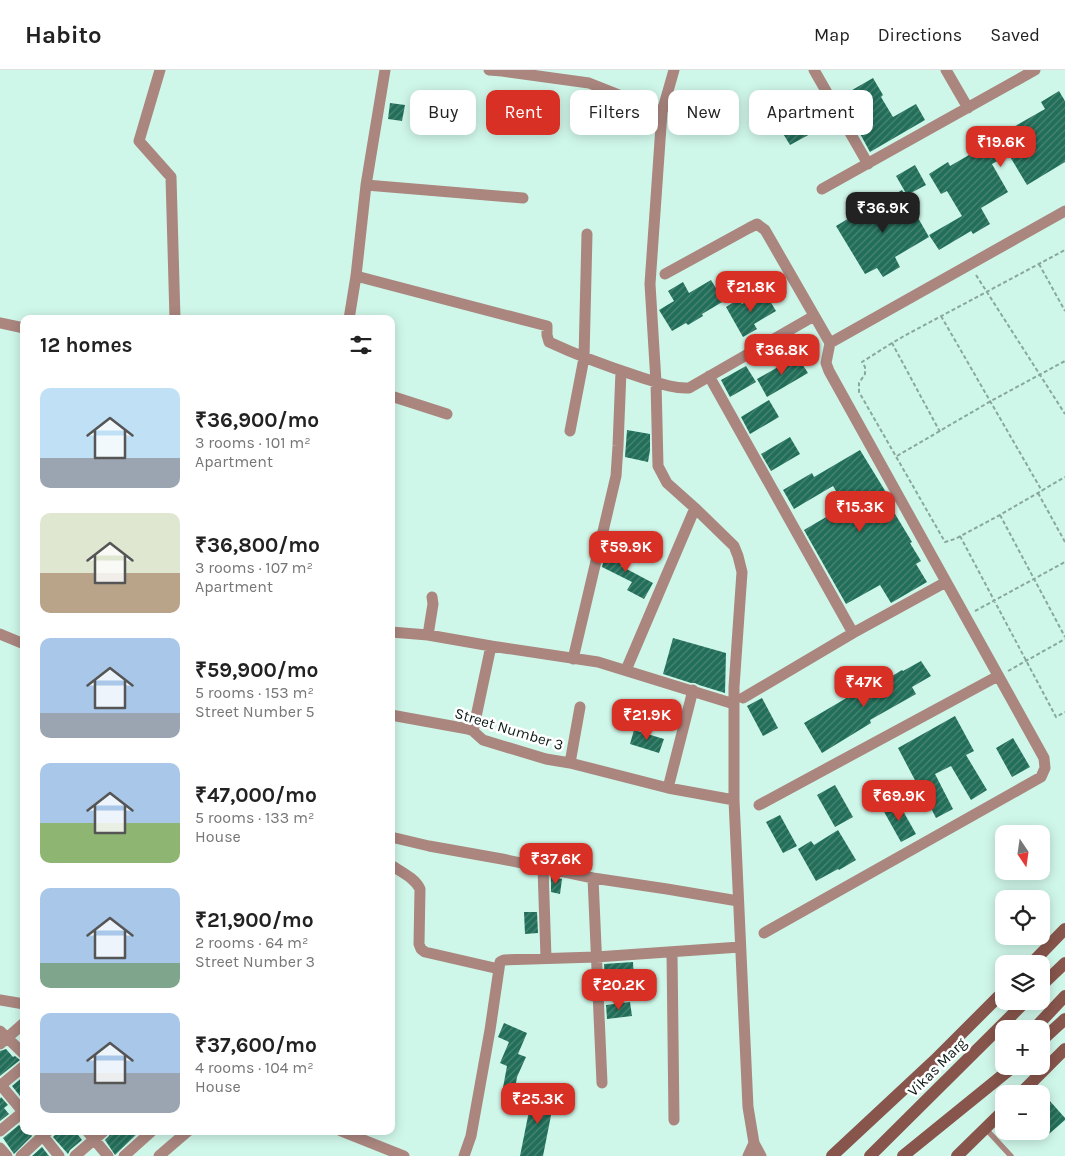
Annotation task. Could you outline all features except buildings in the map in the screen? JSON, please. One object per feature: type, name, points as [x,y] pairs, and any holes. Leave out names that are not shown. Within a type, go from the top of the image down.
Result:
[{"type":"main road","points":[[1040,955],[1065,929]]},
{"type":"main road","points":[[1051,976],[1065,962]]},
{"type":"main road","points":[[1051,976],[1065,978]]},
{"type":"main road","points":[[1042,1020],[1065,996]]},
{"type":"main road","points":[[832,1156],[935,1060],[995,1000]]},
{"type":"main road","name":"Vikas Marg","points":[[870,1156],[1017,1010]]},
{"type":"main road","points":[[1050,1033],[1065,1019]]},
{"type":"main road","points":[[1029,1085],[1065,1049]]},
{"type":"main road","points":[[903,1156],[1001,1075]]},
{"type":"main road","points":[[962,1154],[995,1119]]},
{"type":"street","points":[[160,70],[139,142],[171,177],[176,315]]},
{"type":"street","points":[[350,315],[366,184],[385,70]]},
{"type":"street","points":[[489,70],[502,70],[589,83],[662,112]]},
{"type":"street","points":[[674,70],[662,112],[650,284],[656,382],[658,466],[668,483],[734,546],[742,572],[739,701],[734,800],[748,1107],[754,1143],[762,1156]]},
{"type":"street","points":[[814,70],[868,164]]},
{"type":"street","points":[[946,70],[968,108]]},
{"type":"street","points":[[822,189],[1036,70]]},
{"type":"street","points":[[366,184],[523,198]]},
{"type":"street","points":[[830,343],[1065,211]]},
{"type":"street","points":[[665,274],[757,224],[765,230],[830,343],[826,363],[829,371],[1044,758],[1045,768],[1041,776],[764,933]]},
{"type":"street","points":[[570,431],[584,358],[587,234]]},
{"type":"street","points":[[356,276],[547,326],[549,342],[584,358],[680,389],[689,388],[814,316]]},
{"type":"street","points":[[0,323],[20,327]]},
{"type":"street","points":[[574,659],[616,476],[621,371]]},
{"type":"street","points":[[708,376],[853,633]]},
{"type":"street","points":[[395,397],[447,414]]},
{"type":"street","points":[[626,670],[695,508]]},
{"type":"street","points":[[395,632],[428,635],[598,662],[693,690],[739,701],[853,633],[946,582]]},
{"type":"street","points":[[428,635],[433,604],[432,598]]},
{"type":"street","points":[[0,634],[20,642]]},
{"type":"street","points":[[473,731],[491,646]]},
{"type":"street","points":[[759,805],[998,676]]},
{"type":"street","points":[[668,788],[693,690]]},
{"type":"street","points":[[570,763],[580,706]]},
{"type":"street","name":"Street Number 3","points":[[395,716],[473,731],[483,740],[546,759],[570,763],[668,788],[734,800]]},
{"type":"street","points":[[395,839],[593,878],[738,901]]},
{"type":"street","points":[[395,868],[414,881],[420,889],[418,944],[421,949],[425,952],[499,969]]},
{"type":"street","points":[[543,868],[546,958]]},
{"type":"street","points":[[593,878],[602,1083]]},
{"type":"street","points":[[464,1156],[471,1136],[500,962],[504,960],[596,957],[740,947]]},
{"type":"street","points":[[672,952],[674,1120]]},
{"type":"street","points":[[0,1000],[20,1003]]},
{"type":"street","points":[[20,1026],[2,1037],[20,1051]]},
{"type":"street","points":[[20,1069],[0,1085],[20,1108]]},
{"type":"street","points":[[0,1132],[20,1115]]},
{"type":"street","points":[[21,1156],[41,1135]]},
{"type":"street","points":[[44,1135],[59,1156]]},
{"type":"street","points":[[124,1156],[143,1135]]},
{"type":"street","points":[[159,1156],[183,1135]]},
{"type":"street","points":[[350,1135],[404,1156]]},
{"type":"street","points":[[75,1156],[91,1136],[108,1156]]},
{"type":"street","points":[[748,1156],[754,1143]]},
{"type":"street","points":[[0,1148],[7,1156]]},
{"type":"lane","points":[[985,1128],[1011,1156]]},
{"type":"path","points":[[1065,250],[892,343],[862,362],[865,374],[859,383],[859,392],[945,542],[1000,515],[1065,476]]},
{"type":"path","points":[[1039,264],[1065,311]]},
{"type":"path","points":[[969,265],[1065,414]]},
{"type":"path","points":[[941,316],[1042,491]]},
{"type":"path","points":[[892,343],[940,432]]},
{"type":"path","points":[[897,457],[990,401],[1065,361]]},
{"type":"path","points":[[1038,493],[1065,542]]},
{"type":"path","points":[[998,676],[1065,638],[1000,515]]},
{"type":"path","points":[[960,536],[1056,717],[1065,712]]},
{"type":"path","points":[[965,616],[1065,562]]}]
